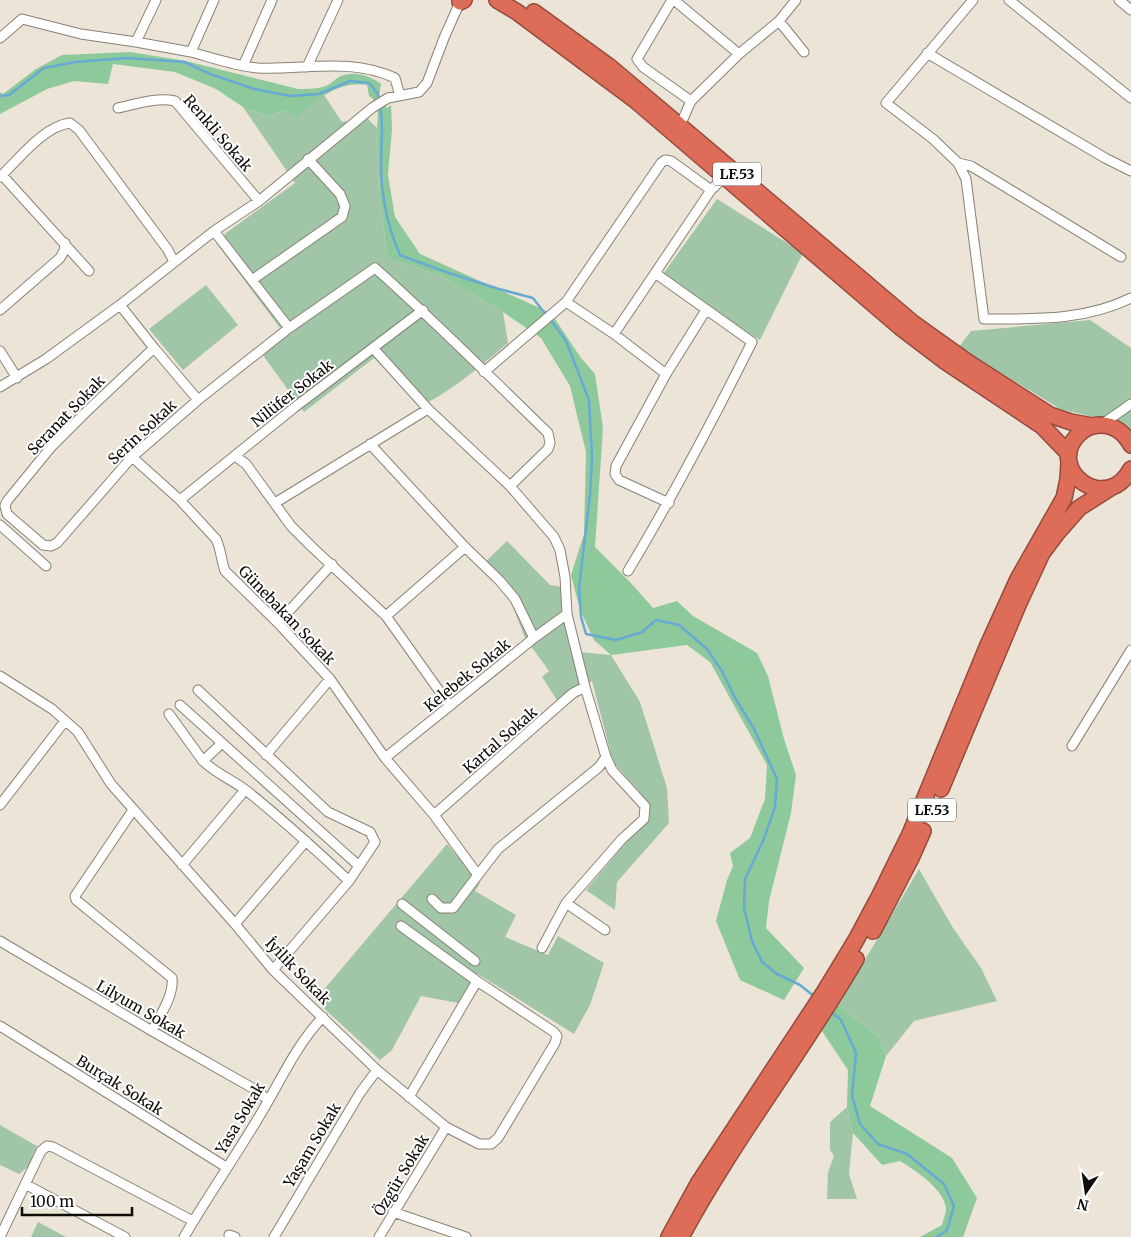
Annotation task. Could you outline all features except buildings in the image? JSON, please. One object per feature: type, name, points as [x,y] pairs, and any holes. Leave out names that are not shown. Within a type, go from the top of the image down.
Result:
[{"type":"highway","points":[[487,0],[635,100]]},
{"type":"highway","name":"LF.53","points":[[497,0],[517,12],[635,100],[900,327],[946,362],[1042,426],[1069,458],[1072,471],[1078,479],[1093,488],[1112,487]]},
{"type":"highway","name":"LF.53","points":[[516,0],[610,67],[680,124],[888,302],[941,343],[983,373],[1050,415],[1071,422],[1111,426],[1120,431],[1131,445]]},
{"type":"highway","name":"LF.53","points":[[830,994],[910,834],[991,638],[1018,579],[1064,498],[1071,446],[1080,433],[1097,425]]},
{"type":"highway","name":"LF.53","points":[[669,1237],[698,1184],[869,938],[911,858],[1018,604],[1042,552],[1079,508],[1120,483],[1131,469]]},
{"type":"highway","name":"LF.53","points":[[681,1237],[815,1016]]},
{"type":"street","points":[[136,42],[156,0]]},
{"type":"street","points":[[191,52],[214,0]]},
{"type":"street","points":[[243,66],[272,0]]},
{"type":"street","points":[[307,67],[338,0]]},
{"type":"street","points":[[691,101],[643,67],[637,59],[673,0],[739,54]]},
{"type":"street","points":[[680,124],[691,101],[739,54],[779,22],[796,0]]},
{"type":"street","points":[[973,0],[886,103],[933,139],[958,162],[966,179],[984,319],[1034,320],[1078,316],[1117,305],[1131,298]]},
{"type":"street","points":[[1009,0],[1131,98]]},
{"type":"street","points":[[1119,0],[1131,10]]},
{"type":"street","points":[[0,387],[46,359],[120,306],[214,231],[259,201],[372,108],[388,98],[419,92],[427,83],[461,1]]},
{"type":"street","points":[[0,38],[22,19],[82,34],[191,52],[243,66],[259,68],[337,64],[360,66],[379,70],[395,78],[400,96]]},
{"type":"street","points":[[779,22],[804,52]]},
{"type":"street","points":[[927,53],[1105,158],[1131,170]]},
{"type":"street","name":"Renkli Sokak","points":[[118,108],[153,100],[166,99],[175,101],[259,201]]},
{"type":"street","points":[[89,271],[1,175],[40,138],[62,124],[70,123],[79,130],[168,250],[174,262]]},
{"type":"street","points":[[252,280],[342,217],[345,206],[340,194],[308,159]]},
{"type":"street","points":[[484,372],[564,304],[665,160],[671,161],[711,190]]},
{"type":"street","points":[[958,162],[971,166],[1121,257]]},
{"type":"street","points":[[614,334],[711,190],[724,177]]},
{"type":"street","points":[[214,231],[289,328]]},
{"type":"street","points":[[0,310],[60,258],[65,243]]},
{"type":"street","name":"Serin Sokak","points":[[5,506],[7,514],[43,545],[51,546],[57,543],[132,457],[198,400],[289,328],[375,268],[423,310]]},
{"type":"street","points":[[628,571],[668,504],[752,342],[655,273]]},
{"type":"street","points":[[564,304],[614,334],[666,374]]},
{"type":"street","points":[[120,306],[198,400]]},
{"type":"street","points":[[423,310],[548,433],[550,443],[548,449],[510,486]]},
{"type":"street","name":"Nilüfer Sokak","points":[[180,500],[423,310]]},
{"type":"street","points":[[668,504],[619,480],[615,474],[616,466],[666,374],[706,310]]},
{"type":"street","name":"Seranat Sokak","points":[[5,506],[7,501],[52,446],[154,348]]},
{"type":"street","points":[[373,348],[428,409],[510,486],[554,537],[560,550],[565,577],[567,614],[606,757],[612,770],[645,806],[644,819],[622,840],[566,903],[542,948]]},
{"type":"street","points":[[0,351],[17,378]]},
{"type":"street","points":[[1097,425],[1131,404]]},
{"type":"street","points":[[274,503],[428,409]]},
{"type":"street","points":[[370,444],[465,547],[500,581],[515,599],[534,638]]},
{"type":"street","points":[[235,456],[246,464],[291,526],[386,616],[450,706]]},
{"type":"street","name":"Günebakan Sokak","points":[[132,457],[180,500],[216,539],[220,547],[225,571],[278,623],[330,679],[385,758],[434,815],[478,875]]},
{"type":"street","points":[[0,525],[46,566]]},
{"type":"street","points":[[386,616],[465,547]]},
{"type":"street","points":[[278,623],[332,564]]},
{"type":"street","name":"Kelebek Sokak","points":[[385,758],[534,638],[567,614]]},
{"type":"street","points":[[1072,746],[1131,650]]},
{"type":"street","name":"İyilik Sokak","points":[[0,676],[33,695],[78,732],[110,784],[235,924],[273,970],[377,1070],[446,1127],[479,1144],[491,1144],[498,1138],[555,1043],[557,1036],[554,1032],[477,982]]},
{"type":"street","points":[[266,755],[330,679]]},
{"type":"street","name":"Kartal Sokak","points":[[434,815],[573,693],[586,687]]},
{"type":"street","points":[[198,690],[328,812],[370,832],[375,842],[349,881],[273,970]]},
{"type":"street","points":[[180,705],[359,866]]},
{"type":"street","points":[[169,714],[203,761],[214,771],[245,790],[306,841],[349,881]]},
{"type":"street","points":[[1,801],[65,721]]},
{"type":"street","points":[[203,761],[222,743]]},
{"type":"street","points":[[432,899],[441,908],[453,908],[498,849],[598,767],[606,757]]},
{"type":"street","points":[[182,865],[245,790]]},
{"type":"street","points":[[132,810],[75,896],[76,900],[172,978],[173,986],[171,992],[152,1031]]},
{"type":"street","points":[[235,924],[306,841]]},
{"type":"street","points":[[566,903],[605,930]]},
{"type":"street","points":[[402,904],[475,961]]},
{"type":"street","points":[[401,926],[477,982],[409,1097]]},
{"type":"street","name":"Lilyum Sokak","points":[[0,941],[256,1090],[268,1100]]},
{"type":"street","name":"Yasa Sokak","points":[[184,1237],[268,1100],[290,1060],[312,1028],[323,1017]]},
{"type":"street","name":"Burçak Sokak","points":[[0,1026],[226,1167]]},
{"type":"street","name":"Yaşam Sokak","points":[[274,1237],[360,1093],[377,1070]]},
{"type":"street","name":"Özgür Sokak","points":[[379,1237],[446,1127]]},
{"type":"street","points":[[0,1237],[41,1151],[47,1146],[53,1147],[193,1221]]},
{"type":"street","points":[[25,1184],[126,1237]]},
{"type":"street","points":[[394,1212],[466,1237]]},
{"type":"green space","points":[[130,52],[186,61],[298,89],[323,87],[339,77],[350,74],[361,74],[377,81],[381,84],[379,96],[387,108],[391,105],[392,129],[388,175],[395,217],[420,254],[551,313],[581,358],[595,374],[603,428],[595,547],[653,608],[677,601],[693,616],[757,653],[768,676],[784,739],[796,775],[791,813],[769,901],[766,928],[804,968],[784,1000],[740,980],[716,921],[727,880],[733,866],[730,853],[750,838],[765,799],[767,765],[710,662],[687,645],[611,655],[594,640],[580,610],[571,575],[584,534],[586,452],[570,386],[541,338],[503,312],[442,276],[387,258],[380,194],[378,113],[373,99],[369,96],[367,85],[357,84],[338,88],[311,104],[296,117],[284,110],[269,117],[243,107],[216,89],[175,72],[113,64],[108,84],[74,81],[47,89],[0,114],[0,92],[3,94],[36,69],[62,55]]},
{"type":"green space","points":[[324,95],[342,122],[367,118],[377,128],[380,194],[387,258],[442,276],[503,312],[508,343],[455,385],[422,405],[374,358],[304,412],[260,351],[286,336],[217,244],[226,233],[295,183],[243,107],[269,117],[284,110],[310,104]]},
{"type":"green space","points":[[717,199],[803,253],[760,340],[661,277]]},
{"type":"green space","points":[[206,285],[238,325],[183,370],[149,329]]},
{"type":"green space","points":[[1090,320],[1131,348],[1131,430],[1127,425],[1060,409],[959,347],[971,331]]},
{"type":"green space","points":[[507,541],[550,585],[564,587],[579,652],[611,655],[640,702],[667,788],[669,823],[617,882],[615,910],[586,890],[650,814],[639,791],[613,762],[592,681],[557,700],[542,677],[549,671],[525,638],[510,599],[481,566]]},
{"type":"green space","points":[[447,844],[480,883],[475,891],[516,915],[505,937],[548,955],[558,936],[604,963],[590,1005],[574,1034],[478,974],[458,1003],[421,996],[392,1050],[380,1060],[315,1000]]},
{"type":"green space","points":[[919,869],[953,928],[981,968],[997,1001],[914,1021],[886,1056],[879,1037],[838,1005]]},
{"type":"green space","points":[[838,1005],[879,1037],[886,1056],[870,1106],[952,1158],[977,1198],[963,1237],[920,1237],[942,1225],[946,1209],[940,1195],[928,1181],[900,1161],[882,1165],[853,1133],[847,1107],[848,1070],[822,1031]]},
{"type":"green space","points":[[847,1107],[853,1133],[849,1174],[857,1199],[827,1199],[828,1172],[834,1156],[830,1150],[830,1122]]},
{"type":"green space","points":[[0,1125],[37,1146],[28,1167],[19,1174],[0,1165]]},
{"type":"green space","points":[[38,1222],[66,1237],[31,1237]]},
{"type":"waterway","points":[[0,96],[9,95],[44,68],[75,62],[127,58],[184,62],[213,75],[254,89],[290,96],[319,94],[350,81],[369,83],[378,94],[379,100]]},
{"type":"waterway","points":[[380,105],[382,187],[389,222],[400,255],[443,271],[533,298],[546,315]]},
{"type":"waterway","points":[[550,319],[566,341],[589,400],[592,457],[590,495],[579,588],[581,617],[586,634],[616,640],[642,632],[656,620],[679,625],[707,649],[722,671],[734,696],[754,729],[777,779],[775,807],[763,841],[745,879],[744,908],[752,941],[762,962],[777,974],[800,985],[815,997]]},
{"type":"waterway","points":[[830,1011],[841,1020],[856,1053],[852,1096],[860,1124],[878,1144],[907,1154],[944,1184],[954,1206],[947,1230],[937,1237]]}]
